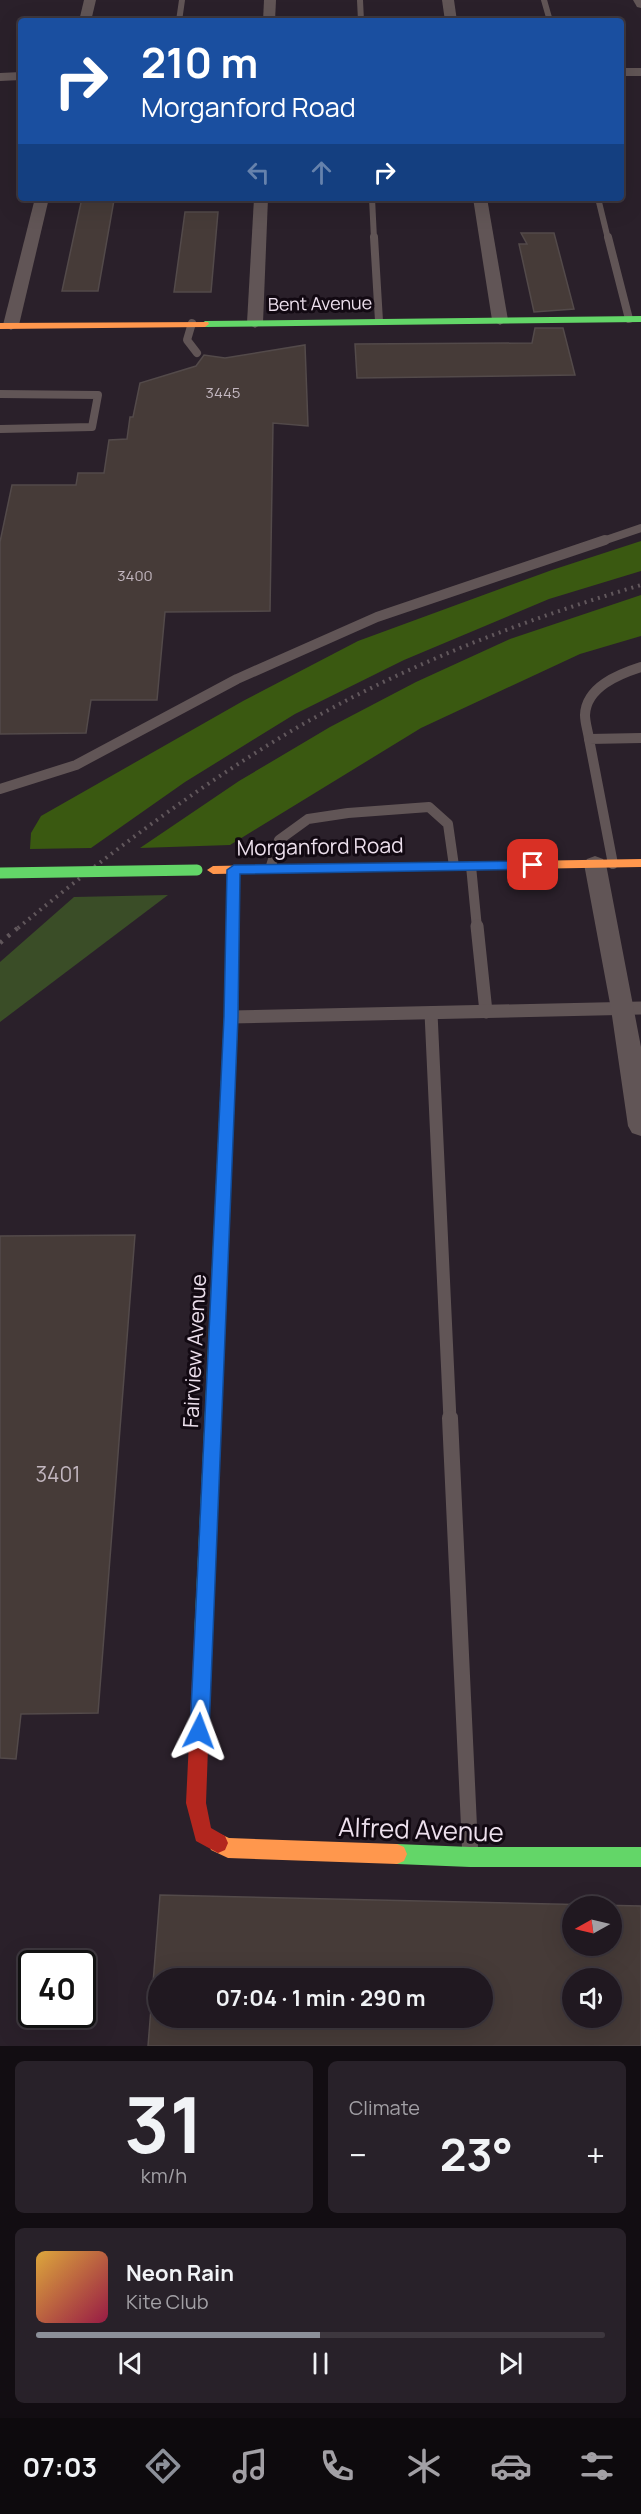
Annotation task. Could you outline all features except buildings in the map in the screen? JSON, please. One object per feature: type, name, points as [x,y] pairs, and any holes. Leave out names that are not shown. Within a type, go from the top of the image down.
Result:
[{"type":"street","points":[[86,18],[90,0]]},
{"type":"street","points":[[269,18],[270,0]]},
{"type":"street","points":[[448,0],[451,18]]},
{"type":"street","points":[[639,0],[641,5]]},
{"type":"street","points":[[624,72],[641,72]]},
{"type":"street","points":[[0,77],[18,76]]},
{"type":"street","points":[[5,325],[41,201]]},
{"type":"street","points":[[255,323],[261,201]]},
{"type":"street","points":[[480,201],[500,320]]},
{"type":"street","name":"Bent Avenue","points":[[5,325],[635,319]]},
{"type":"street","name":"Morganford Road","points":[[0,873],[641,863]]},
{"type":"street","points":[[604,864],[632,1009],[641,1126]]},
{"type":"street","name":"Fairview Avenue","points":[[203,1834],[196,1803],[231,1017],[234,870]]},
{"type":"street","name":"Alfred Avenue","points":[[203,1834],[228,1848],[470,1857],[641,1857]]},
{"type":"lane","points":[[179,18],[182,0]]},
{"type":"lane","points":[[360,0],[361,18]]},
{"type":"lane","points":[[544,0],[549,18]]},
{"type":"lane","points":[[372,201],[379,321]]},
{"type":"lane","points":[[599,201],[635,319]]},
{"type":"lane","points":[[192,323],[188,340],[197,353]]},
{"type":"lane","points":[[0,394],[98,395],[92,427],[0,429]]},
{"type":"lane","points":[[0,789],[76,765],[237,679],[377,617],[641,528]]},
{"type":"lane","points":[[604,864],[586,711],[595,690],[628,671],[641,667]]},
{"type":"lane","points":[[589,739],[641,738]]},
{"type":"lane","points":[[270,869],[279,840],[308,819],[348,813],[429,807],[448,824],[454,866]]},
{"type":"lane","points":[[471,866],[486,1012]]},
{"type":"lane","points":[[231,1017],[632,1009]]},
{"type":"lane","points":[[431,1013],[470,1857]]},
{"type":"green space","points":[[641,541],[641,571],[549,599],[404,660],[295,714],[185,782],[91,848],[30,849],[31,833],[41,816],[243,701],[358,641],[552,570]]},
{"type":"green space","points":[[641,595],[641,636],[580,654],[421,728],[230,845],[140,848],[239,781],[330,727],[416,682],[510,639]]},
{"type":"green space","points":[[168,895],[0,1022],[0,962],[74,897]]},
{"type":"railway","points":[[18,928],[85,874],[189,797],[298,727],[380,684],[465,646],[553,613],[641,585]]},
{"type":"railway","points":[[0,943],[20,926]]},
{"type":"traffic: fast","points":[[205,324],[641,319]]},
{"type":"traffic: fast","points":[[0,873],[197,870]]},
{"type":"traffic: fast","points":[[203,1638],[231,1017],[234,870]]},
{"type":"traffic: fast","points":[[397,1854],[470,1857],[641,1857]]},
{"type":"traffic: slow","points":[[0,326],[205,324]]},
{"type":"traffic: slow","points":[[213,870],[641,863]]},
{"type":"traffic: slow","points":[[218,1843],[228,1848],[397,1854]]},
{"type":"traffic: jam","points":[[203,1638],[196,1803],[203,1834],[218,1843]]},
{"type":"route","points":[[199,1731],[231,1017],[234,870],[533,865]]}]
